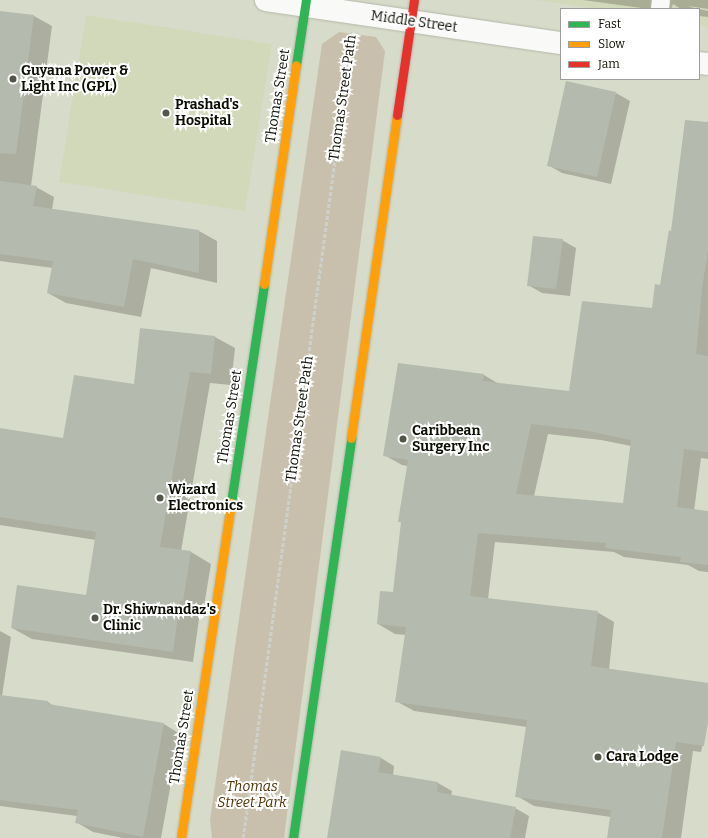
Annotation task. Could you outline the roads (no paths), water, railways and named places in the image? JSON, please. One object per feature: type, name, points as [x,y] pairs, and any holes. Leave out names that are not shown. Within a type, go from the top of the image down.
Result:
[{"type":"street","name":"Middle Street","points":[[266,0],[306,3],[411,22],[560,43]]},
{"type":"street","points":[[293,838],[414,0]]},
{"type":"street","name":"Thomas Street","points":[[181,838],[306,3]]},
{"type":"place","name":"Guyana Power & Light Inc (GPL)","points":[[13,79]]},
{"type":"place","name":"Prashad's Hospital","points":[[166,113]]},
{"type":"place","name":"Caribbean Surgery Inc","points":[[403,439]]},
{"type":"place","name":"Wizard Electronics","points":[[160,498]]},
{"type":"place","name":"Dr. Shiwnandaz's Clinic","points":[[95,618]]},
{"type":"place","name":"Cara Lodge","points":[[598,757]]},
{"type":"park label","name":"Thomas Street Park","points":[[252,796]]}]
